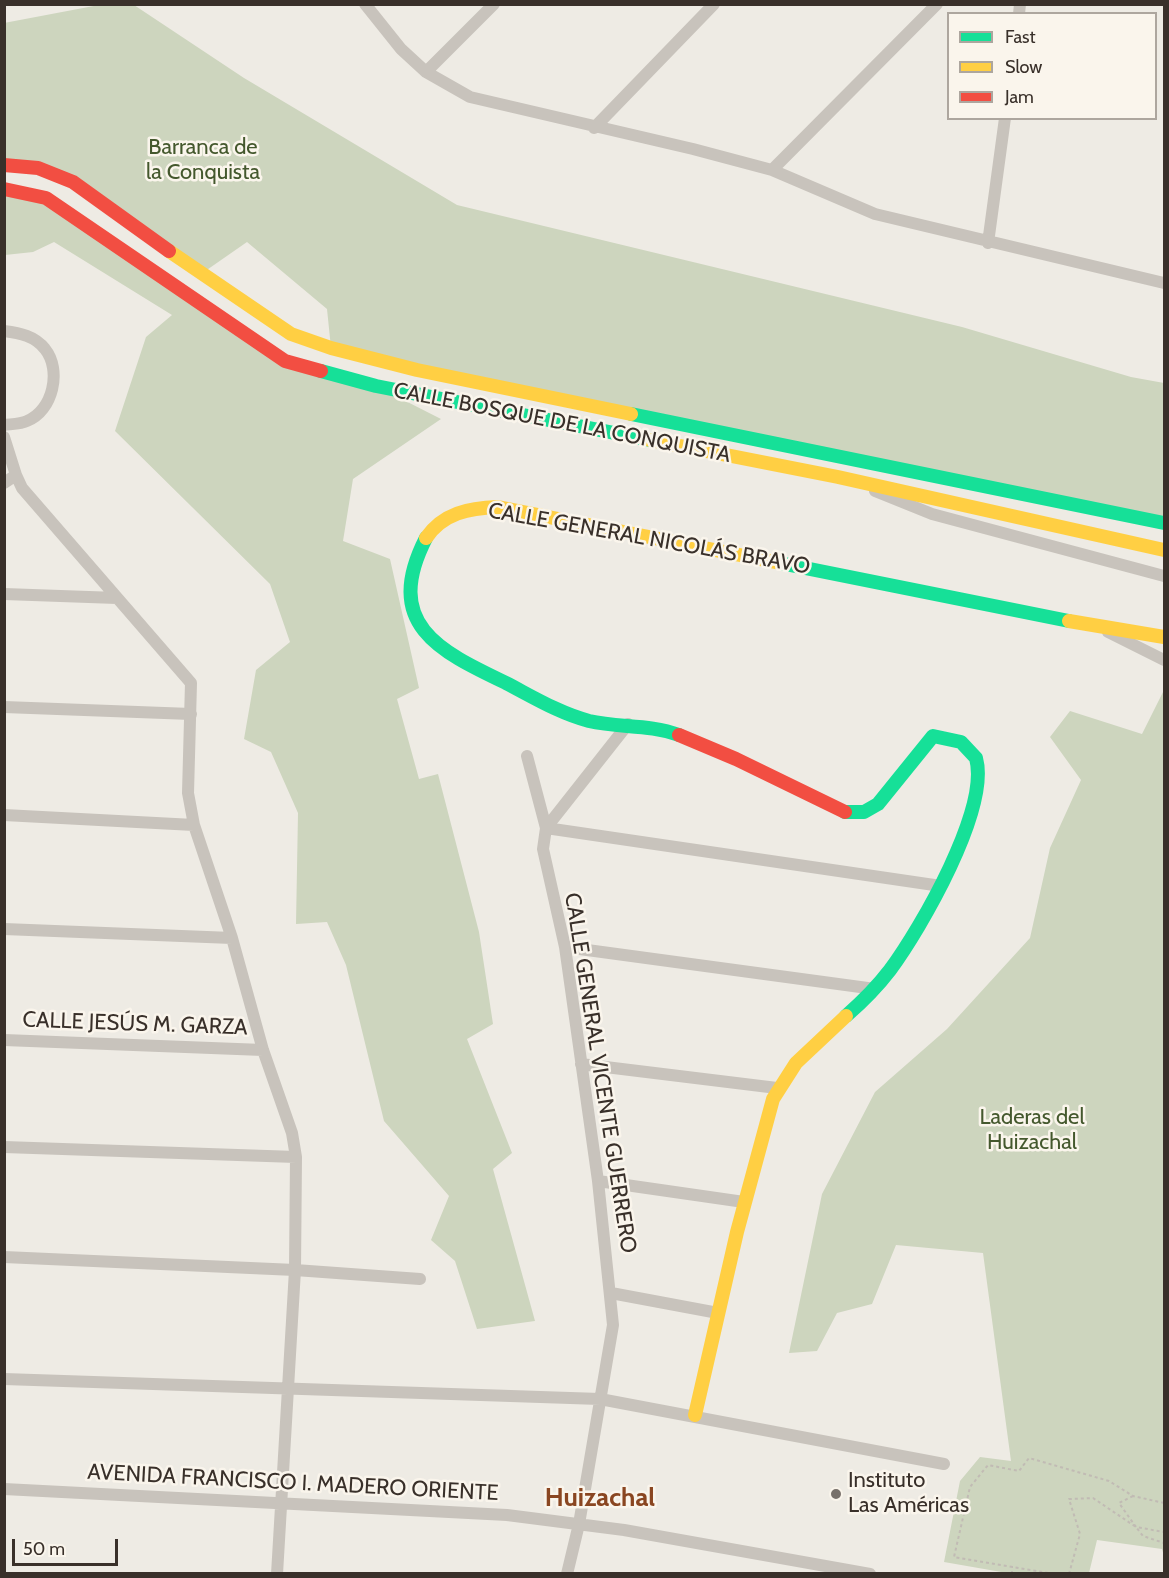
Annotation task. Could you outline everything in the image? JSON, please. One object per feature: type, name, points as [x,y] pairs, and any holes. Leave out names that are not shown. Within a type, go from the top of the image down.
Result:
[{"type":"main road","name":"CALLE BOSQUE DE LA CONQUISTA","points":[[4,165],[38,168],[73,182],[291,334],[332,348],[417,370],[1164,523]]},
{"type":"main road","name":"CALLE BOSQUE DE LA CONQUISTA","points":[[4,189],[46,198],[285,361],[376,386],[838,477],[1164,550]]},
{"type":"main road","name":"CALLE GENERAL NICOLÁS BRAVO","points":[[940,886],[960,840],[979,780],[978,762],[970,750],[946,735],[933,736],[879,804],[867,813],[853,814],[840,811],[668,730],[627,724],[598,723],[567,713],[449,655],[429,639],[415,618],[410,595],[412,570],[419,549],[431,531],[445,518],[471,507],[498,507],[1099,627],[1164,637]]},
{"type":"main road","points":[[695,1415],[744,1202],[777,1088],[797,1062],[875,989],[902,955],[940,886]]},
{"type":"street","points":[[365,4],[401,49],[426,72],[470,97],[594,128],[693,149],[772,170],[875,214],[988,243],[1164,283]]},
{"type":"street","points":[[426,72],[494,4]]},
{"type":"street","points":[[594,128],[714,4]]},
{"type":"street","points":[[772,170],[937,4]]},
{"type":"street","points":[[988,243],[1005,120]]},
{"type":"street","points":[[4,331],[24,333],[46,350],[55,375],[48,402],[29,421],[4,425]]},
{"type":"street","points":[[4,437],[22,488],[191,683],[188,793],[195,825],[232,938],[263,1050],[292,1133],[296,1157],[295,1270],[290,1389],[277,1574]]},
{"type":"street","points":[[4,483],[16,475]]},
{"type":"street","points":[[838,477],[932,514],[1164,576]]},
{"type":"street","points":[[4,594],[117,598]]},
{"type":"street","name":"CALLE GENERAL NICOLÁS BRAVO","points":[[1099,627],[1164,660]]},
{"type":"street","points":[[4,708],[191,714]]},
{"type":"street","points":[[627,724],[546,828],[940,886]]},
{"type":"street","name":"CALLE GENERAL VICENTE GUERRERO","points":[[527,756],[546,828],[543,849],[565,947],[598,1181],[613,1325],[579,1524],[567,1574]]},
{"type":"street","points":[[4,815],[195,825]]},
{"type":"street","points":[[4,929],[232,938]]},
{"type":"street","points":[[565,947],[875,989]]},
{"type":"street","name":"CALLE JESÚS M. GARZA","points":[[4,1040],[263,1050]]},
{"type":"street","points":[[581,1064],[777,1088]]},
{"type":"street","points":[[4,1148],[296,1157]]},
{"type":"street","points":[[598,1181],[744,1202]]},
{"type":"street","points":[[4,1257],[295,1270],[420,1279]]},
{"type":"street","points":[[611,1293],[718,1313]]},
{"type":"street","points":[[4,1379],[600,1399],[695,1415],[944,1464]]},
{"type":"street","name":"AVENIDA FRANCISCO I. MADERO ORIENTE","points":[[4,1489],[507,1515],[579,1524],[870,1574]]},
{"type":"path","points":[[1054,1574],[954,1557],[970,1487],[988,1465],[1019,1471],[1029,1458],[1109,1481],[1133,1496],[1164,1503]]},
{"type":"path","points":[[1133,1496],[1119,1503],[1143,1536],[1164,1543]]},
{"type":"path","points":[[1069,1574],[1080,1534],[1069,1499],[1093,1498],[1136,1527],[1164,1532]]},
{"type":"path","points":[[1011,1574],[1012,1566]]},
{"type":"green space","name":"Barranca de la Conquista","points":[[99,5],[134,5],[244,78],[457,205],[962,327],[1131,377],[1164,383],[1164,523],[331,348],[327,309],[247,242],[201,274],[77,184],[5,165],[4,23]]},
{"type":"green space","points":[[4,190],[46,198],[285,361],[376,386],[441,419],[353,479],[343,541],[390,559],[419,688],[397,699],[419,779],[438,774],[479,932],[493,1024],[467,1039],[512,1153],[493,1169],[535,1321],[477,1329],[455,1261],[431,1240],[449,1196],[384,1121],[346,965],[327,922],[296,924],[298,813],[271,752],[244,739],[256,670],[290,642],[270,584],[115,431],[146,337],[172,315],[54,242],[33,252],[5,255]]},
{"type":"green space","name":"Laderas del Huizachal","points":[[1164,690],[1164,1556],[1162,1549],[1097,1540],[1089,1573],[1007,1573],[944,1562],[960,1481],[980,1457],[1011,1461],[983,1253],[896,1245],[872,1304],[837,1313],[817,1351],[789,1353],[822,1194],[875,1092],[947,1029],[1030,938],[1050,848],[1081,780],[1050,737],[1070,711],[1142,734]]},
{"type":"traffic: fast","points":[[321,371],[376,386],[650,440]]},
{"type":"traffic: fast","points":[[631,414],[1164,523]]},
{"type":"traffic: fast","points":[[426,538],[414,568],[411,592],[414,613],[424,631],[440,646],[459,659],[567,714],[589,721],[656,729],[679,735]]},
{"type":"traffic: fast","points":[[780,563],[1069,621]]},
{"type":"traffic: fast","points":[[845,812],[864,812],[878,804],[933,736],[961,742],[976,758],[978,780],[973,807],[963,836],[935,898],[890,970],[846,1016]]},
{"type":"traffic: slow","points":[[169,251],[291,334],[331,348],[417,370],[631,414]]},
{"type":"traffic: slow","points":[[650,440],[838,477],[1164,550]]},
{"type":"traffic: slow","points":[[426,538],[449,517],[467,511],[498,507],[780,563]]},
{"type":"traffic: slow","points":[[1069,621],[1164,637]]},
{"type":"traffic: slow","points":[[695,1415],[737,1232],[773,1099],[796,1063],[846,1016]]},
{"type":"traffic: jam","points":[[4,165],[38,168],[73,182],[169,251]]},
{"type":"traffic: jam","points":[[4,189],[46,198],[285,361],[321,371]]},
{"type":"traffic: jam","points":[[679,735],[736,759],[845,812]]},
{"type":"place","name":"Instituto Las Américas","points":[[836,1494]]},
{"type":"district","name":"Huizachal","points":[[600,1498]]}]
